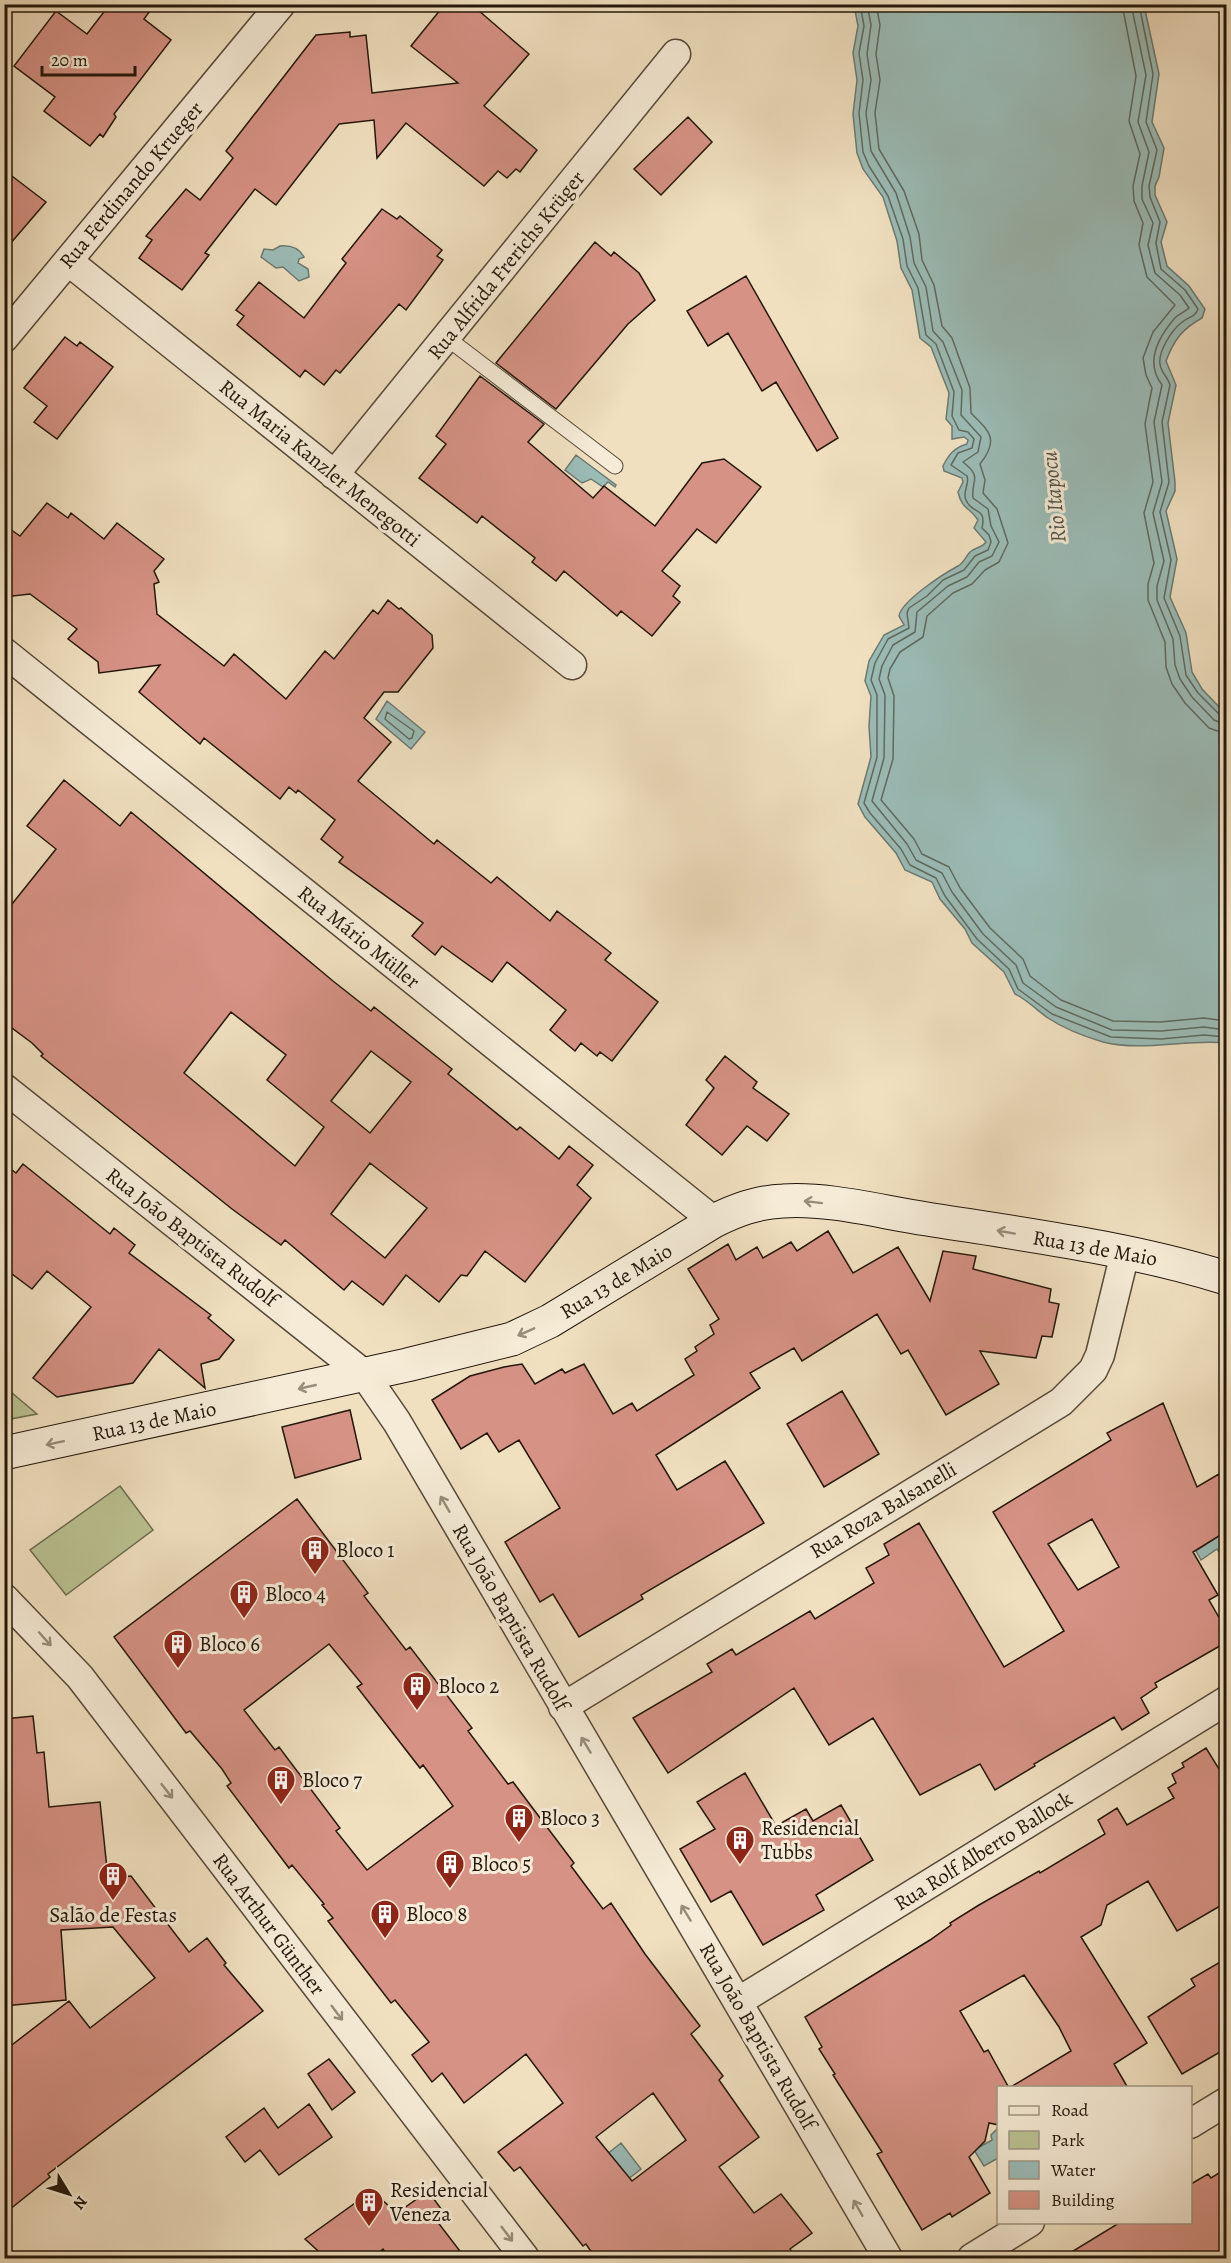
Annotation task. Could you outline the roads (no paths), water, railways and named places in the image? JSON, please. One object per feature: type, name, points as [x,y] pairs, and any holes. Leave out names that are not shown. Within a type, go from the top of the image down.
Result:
[{"type":"main road","name":"Rua 13 de Maio","points":[[4,1453],[489,1345],[531,1331],[714,1221],[740,1208],[758,1203],[800,1200],[1125,1253],[1177,1263],[1227,1278]]},
{"type":"street","name":"Rua Ferdinando Krueger","points":[[4,338],[281,4]]},
{"type":"street","name":"Rua Alfrida Frerichs Krüger","points":[[334,475],[676,54]]},
{"type":"street","name":"Rua Maria Kanzler Menegotti","points":[[68,261],[572,665]]},
{"type":"street","name":"Rua Mário Müller","points":[[4,652],[714,1221]]},
{"type":"street","name":"Rua João Baptista Rudolf","points":[[4,1088],[364,1374],[397,1422],[563,1707],[739,2001],[888,2259]]},
{"type":"street","name":"Rua Roza Balsanelli","points":[[563,1707],[1061,1402],[1093,1370],[1100,1354],[1125,1253]]},
{"type":"street","name":"Rua Arthur Günther","points":[[4,1598],[80,1677],[525,2259]]},
{"type":"street","name":"Rua Rolf Alberto Ballock","points":[[739,2001],[1227,1701]]},
{"type":"street","points":[[1192,2123],[1227,2102]]},
{"type":"street","points":[[972,2259],[1028,2224]]},
{"type":"lane","points":[[447,338],[615,466]]},
{"type":"water","name":"Rio Itapocu","points":[[854,5],[1144,5],[1159,74],[1152,122],[1164,148],[1159,177],[1155,186],[1155,195],[1167,222],[1161,242],[1167,266],[1189,286],[1205,309],[1202,318],[1189,326],[1180,336],[1166,361],[1176,385],[1168,423],[1175,491],[1166,511],[1177,559],[1170,597],[1186,633],[1192,672],[1202,689],[1226,714],[1226,1043],[1118,1045],[1082,1035],[1048,1018],[1015,994],[1004,972],[972,943],[965,929],[940,899],[932,882],[905,870],[896,853],[865,817],[858,804],[871,757],[869,726],[871,696],[865,681],[869,661],[884,635],[904,625],[899,616],[907,603],[934,581],[960,565],[970,552],[986,542],[974,528],[978,520],[960,498],[958,492],[963,482],[962,478],[944,471],[943,466],[950,455],[959,447],[967,444],[968,440],[964,437],[952,439],[952,426],[946,419],[949,393],[931,347],[920,338],[912,290],[901,268],[897,241],[883,197],[863,169],[857,153],[853,114],[857,80],[853,53],[858,26]]},
{"type":"water","points":[[280,246],[300,251],[304,257],[299,259],[298,263],[308,269],[309,277],[299,281],[283,267],[276,268],[261,257],[264,249],[273,250]]},
{"type":"water","points":[[576,455],[616,485],[615,487],[608,482],[603,487],[591,479],[582,483],[565,470]]},
{"type":"water","points":[[387,701],[425,732],[411,749],[376,719]]},
{"type":"water","points":[[1226,1531],[1226,1561],[1217,1549],[1201,1560],[1196,1551]]},
{"type":"water","points":[[997,2129],[997,2159],[984,2166],[974,2150],[992,2140],[991,2135]]},
{"type":"water","points":[[621,2143],[641,2169],[623,2183],[606,2155]]},
{"type":"place","name":"Bloco 1","points":[[315,1576]]},
{"type":"place","name":"Bloco 4","points":[[244,1620]]},
{"type":"place","name":"Bloco 6","points":[[178,1670]]},
{"type":"place","name":"Bloco 2","points":[[417,1712]]},
{"type":"place","name":"Bloco 7","points":[[281,1806]]},
{"type":"place","name":"Bloco 3","points":[[519,1844]]},
{"type":"place","name":"Residencial Tubbs","points":[[740,1866]]},
{"type":"place","name":"Bloco 5","points":[[450,1890]]},
{"type":"place","name":"Salão de Festas","points":[[113,1902]]},
{"type":"place","name":"Bloco 8","points":[[385,1940]]},
{"type":"place","name":"Residencial Veneza","points":[[369,2228]]}]
